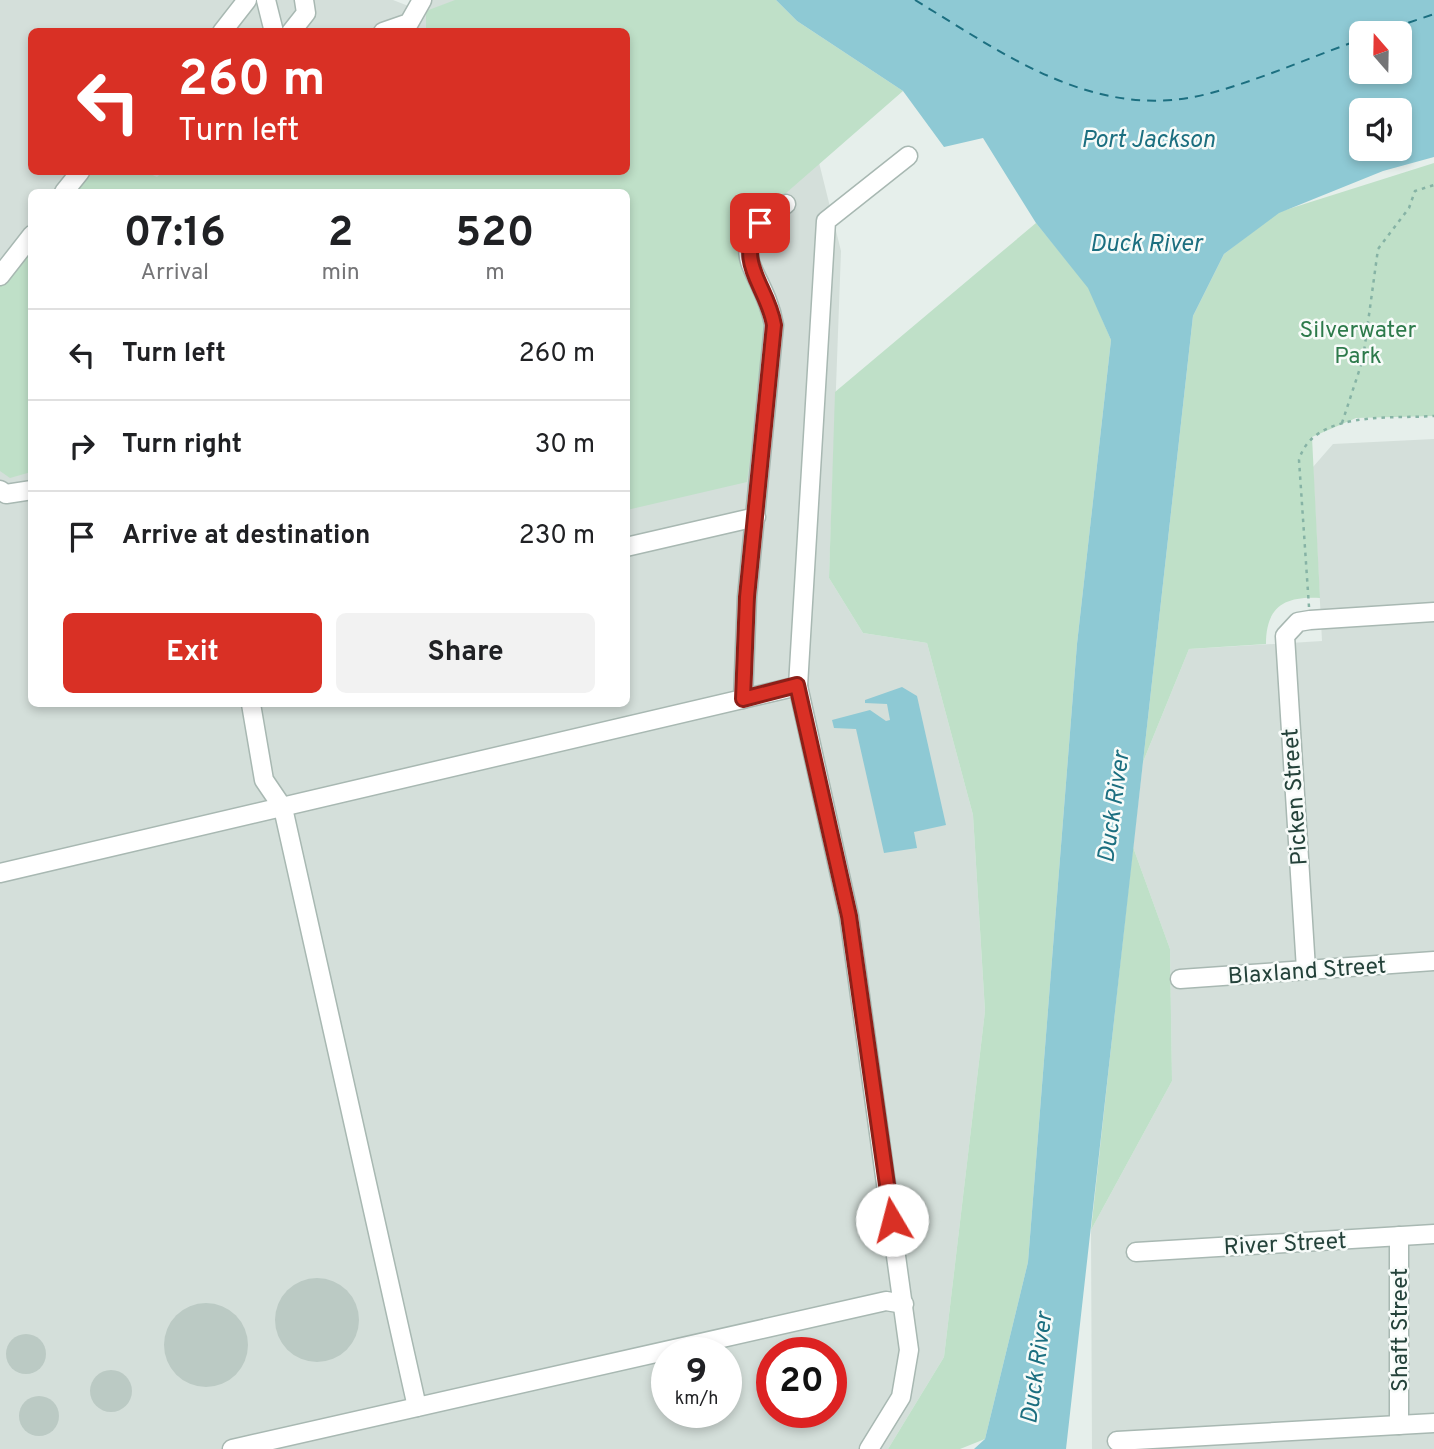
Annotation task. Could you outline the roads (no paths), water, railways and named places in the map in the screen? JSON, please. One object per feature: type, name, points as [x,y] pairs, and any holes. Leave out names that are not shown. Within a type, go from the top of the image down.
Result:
[{"type":"street","points":[[225,28],[247,0]]},
{"type":"street","points":[[266,0],[273,28]]},
{"type":"street","points":[[294,28],[306,13],[304,0]]},
{"type":"street","points":[[395,28],[409,23],[422,0]]},
{"type":"street","points":[[869,1449],[901,1396],[909,1350],[895,1303],[849,916],[797,685],[826,221],[908,156]]},
{"type":"street","points":[[66,189],[78,175]]},
{"type":"street","points":[[743,699],[747,597],[774,325],[771,307],[749,259],[750,239],[760,223],[786,204]]},
{"type":"street","points":[[0,276],[28,240]]},
{"type":"street","points":[[2,495],[28,491]]},
{"type":"street","points":[[630,546],[756,517]]},
{"type":"street","name":"Picken Street","points":[[1306,968],[1285,636],[1298,622],[1310,620],[1434,612]]},
{"type":"street","points":[[0,873],[797,685]]},
{"type":"street","points":[[252,707],[264,780],[283,807],[416,1407]]},
{"type":"street","name":"Blaxland Street","points":[[1180,979],[1434,961]]},
{"type":"street","name":"River Street","points":[[1136,1252],[1434,1234]]},
{"type":"street","name":"Shaft Street","points":[[1399,1236],[1399,1425]]},
{"type":"street","points":[[232,1449],[840,1312],[895,1303]]},
{"type":"street","points":[[1125,1443],[1251,1441],[1434,1423]]},
{"type":"water","name":"Port Jackson","points":[[776,0],[1434,0],[1434,157],[1383,171],[1279,213],[1224,254],[1193,316],[1066,1449],[974,1449],[985,1439],[1028,1262],[1077,644],[1111,340],[1088,288],[1036,223],[983,138],[944,147],[903,91],[797,21]]},
{"type":"water","points":[[902,687],[917,696],[946,825],[914,832],[917,848],[884,853],[856,729],[834,728],[832,720],[870,710],[886,721],[890,720],[887,704],[865,703],[865,700]]},
{"type":"water label","name":"Duck River","points":[[1146,243]]},
{"type":"water label","name":"Duck River","points":[[1113,807]]},
{"type":"water label","name":"Duck River","points":[[1036,1368]]},
{"type":"park label","name":"Silverwater Park","points":[[1358,342]]}]
